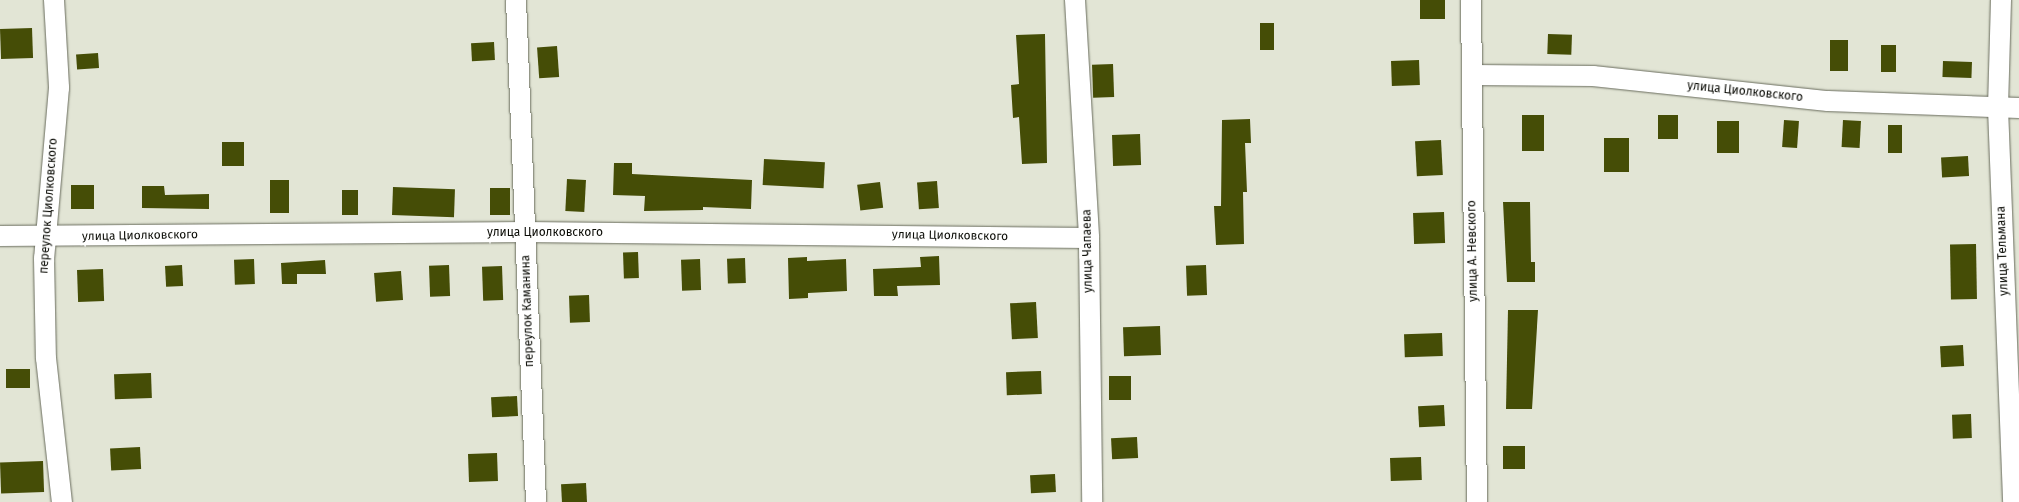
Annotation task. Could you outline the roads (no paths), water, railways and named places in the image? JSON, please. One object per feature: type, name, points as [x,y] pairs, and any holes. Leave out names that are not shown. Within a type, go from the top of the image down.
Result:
[{"type":"street","name":"переулок Циолковского","points":[[54,0],[59,88],[45,237],[46,358],[62,502]]},
{"type":"street","name":"переулок Каманина","points":[[516,0],[536,502]]},
{"type":"street","name":"улица Чапаева","points":[[1075,0],[1089,238],[1092,502]]},
{"type":"street","name":"улица А. Невского","points":[[1472,0],[1477,502]]},
{"type":"street","name":"улица Тельмана","points":[[2001,0],[1998,108],[2013,502]]},
{"type":"street","name":"улица Циолковского","points":[[1472,76],[1593,76],[1828,101],[2019,108]]},
{"type":"street","name":"улица Циолковского","points":[[0,236],[524,232],[1089,238]]}]
